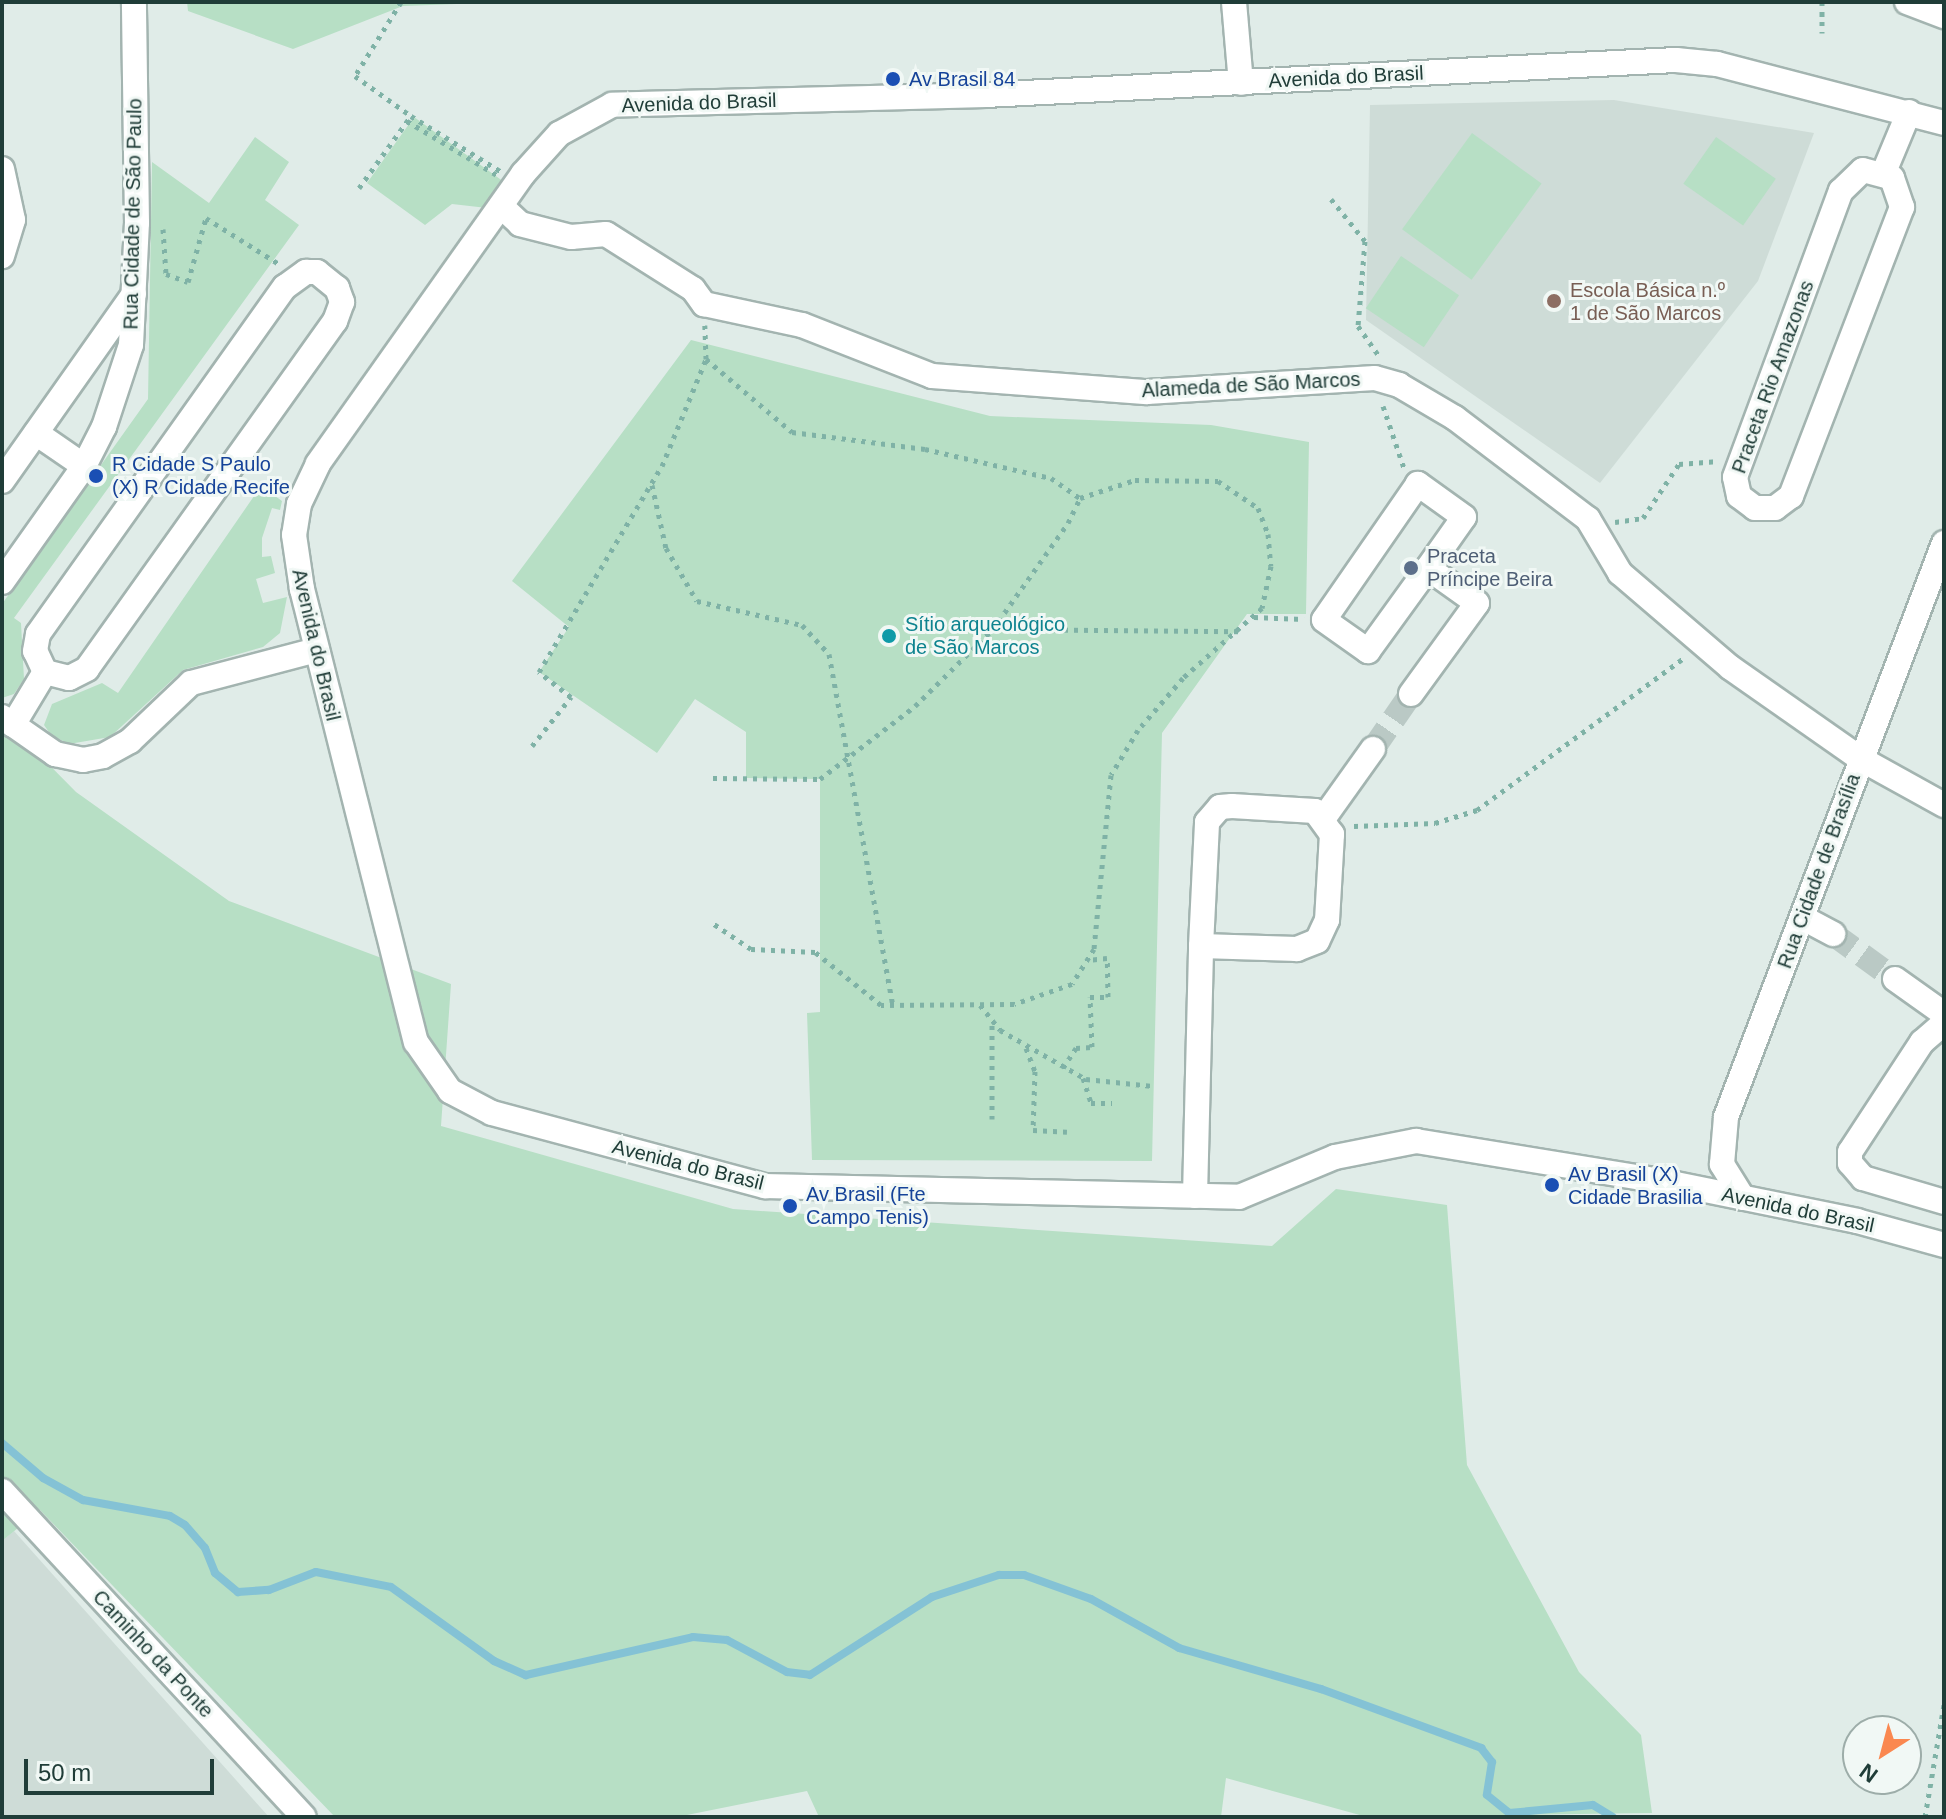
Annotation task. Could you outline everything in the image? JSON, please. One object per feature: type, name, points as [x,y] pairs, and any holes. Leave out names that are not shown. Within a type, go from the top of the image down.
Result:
[{"type":"street","name":"Rua Cidade de São Paulo","points":[[2,582],[84,466],[124,369],[135,293],[137,223],[134,2]]},
{"type":"street","points":[[1234,2],[1241,83]]},
{"type":"street","points":[[1907,2],[1944,16]]},
{"type":"street","name":"Avenida do Brasil","points":[[1944,123],[1717,64],[1676,60],[1241,83],[612,105],[559,134],[511,191],[305,487],[294,550],[416,1042],[450,1091],[492,1113],[765,1186],[1239,1197],[1335,1157],[1416,1141],[1743,1198],[1944,1245]]},
{"type":"street","points":[[1884,172],[1909,112]]},
{"type":"street","points":[[2,169],[13,220],[2,256]]},
{"type":"street","name":"Praceta Rio Amazonas","points":[[1863,170],[1884,172],[1899,187],[1902,207],[1791,496],[1765,510],[1746,503],[1735,487],[1740,465],[1841,191],[1863,170]]},
{"type":"street","points":[[511,191],[520,224],[571,237],[606,234],[693,289],[704,304]]},
{"type":"street","points":[[317,272],[328,279],[342,302],[335,321],[87,669],[69,678],[45,672],[35,651],[38,634],[294,278],[317,272]]},
{"type":"street","points":[[2,481],[135,293]]},
{"type":"street","name":"Alameda de São Marcos","points":[[704,304],[802,325],[932,376],[1017,386],[1147,392],[1375,378],[1399,385],[1455,418],[1592,525],[1620,573],[1703,643],[1861,759],[1944,805]]},
{"type":"street","points":[[36,433],[84,466]]},
{"type":"street","points":[[1418,484],[1464,517],[1368,651],[1324,620],[1418,484]]},
{"type":"street","name":"Rua Cidade de Brasília","points":[[1743,1198],[1722,1164],[1721,1139],[1740,1071],[1805,919],[1816,870],[1944,543]]},
{"type":"street","points":[[1411,694],[1477,603],[1428,568]]},
{"type":"street","points":[[45,672],[7,721],[55,754],[83,760],[103,756],[130,741],[191,683],[317,650]]},
{"type":"street","points":[[1201,946],[1297,949],[1317,941],[1327,920],[1326,823],[1373,749]]},
{"type":"street","points":[[1195,1196],[1207,822],[1213,813],[1232,806],[1305,808],[1326,823]]},
{"type":"street","points":[[1805,919],[1833,934]]},
{"type":"street","points":[[1895,979],[1944,1014]]},
{"type":"street","points":[[1944,1023],[1922,1042],[1850,1152],[1850,1163],[1863,1178],[1944,1202]]},
{"type":"street","name":"Caminho da Ponte","points":[[2,1491],[304,1817]]},
{"type":"path","points":[[401,2],[355,76],[511,191]]},
{"type":"path","points":[[1822,2],[1822,33]]},
{"type":"path","points":[[359,188],[409,118]]},
{"type":"path","points":[[1331,199],[1365,241],[1358,326],[1399,385]]},
{"type":"path","points":[[137,223],[163,221],[166,274],[188,282],[206,218],[230,229],[294,278]]},
{"type":"path","points":[[532,746],[571,697],[539,672],[652,485],[706,359],[704,304]]},
{"type":"path","points":[[706,359],[792,432],[925,449],[1051,478],[1080,498]]},
{"type":"path","points":[[1375,378],[1402,466],[1418,484]]},
{"type":"path","points":[[1592,525],[1643,518],[1679,464],[1704,458],[1740,465]]},
{"type":"path","points":[[711,922],[751,949],[815,952],[881,1005],[1014,1004],[1072,984],[1094,949],[1111,775],[1138,730],[1174,688],[1262,608],[1271,566],[1268,534],[1258,508],[1218,481],[1135,480],[1080,498],[1068,523],[993,629],[915,706],[820,779],[713,778]]},
{"type":"path","points":[[652,485],[666,548],[697,601],[802,625],[829,654],[845,759],[893,1005]]},
{"type":"path","points":[[1253,617],[1324,620]]},
{"type":"path","points":[[993,629],[1238,631]]},
{"type":"path","points":[[1326,823],[1435,823],[1477,810],[1703,643]]},
{"type":"path","points":[[1063,1068],[1076,1048],[1092,1047],[1090,997],[1108,997],[1107,958],[1088,960]]},
{"type":"path","points":[[979,1004],[992,1020],[1025,1046],[1063,1068],[1083,1077],[1153,1086]]},
{"type":"path","points":[[992,1020],[992,1119]]},
{"type":"path","points":[[1025,1046],[1035,1071],[1033,1130],[1067,1132]]},
{"type":"path","points":[[1083,1077],[1091,1103],[1112,1103]]},
{"type":"path","points":[[1925,1817],[1944,1705]]},
{"type":"shaded area","name":"Escola Básica n.º 1 de São Marcos","points":[[1614,100],[1814,133],[1758,281],[1600,483],[1366,320],[1370,105]]},
{"type":"shaded area","points":[[14,1531],[269,1817],[2,1817],[2,1541]]},
{"type":"green space","points":[[187,2],[512,2],[403,6],[293,49],[188,11]]},
{"type":"green space","points":[[414,117],[511,187],[496,209],[452,204],[425,225],[367,183]]},
{"type":"green space","points":[[1472,133],[1542,184],[1472,280],[1402,229]]},
{"type":"green space","points":[[255,137],[289,162],[265,200],[299,225],[14,618],[21,623],[24,679],[14,694],[2,698],[2,604],[148,399],[152,162],[209,203]]},
{"type":"green space","points":[[1716,137],[1776,179],[1743,226],[1683,184]]},
{"type":"green space","points":[[1401,256],[1459,295],[1424,347],[1366,308]]},
{"type":"green space","points":[[691,340],[990,416],[1211,425],[1309,442],[1306,614],[1247,614],[1162,733],[1152,1161],[812,1160],[807,1013],[820,1012],[820,779],[746,778],[746,732],[695,699],[657,753],[539,672],[569,627],[512,581]]},
{"type":"green space","points":[[261,486],[282,501],[280,510],[272,508],[262,538],[262,557],[271,556],[275,573],[256,579],[263,603],[287,597],[280,633],[263,647],[183,670],[110,737],[69,744],[51,735],[44,725],[52,704],[102,683],[118,693]]},
{"type":"green space","points":[[2,717],[76,792],[229,901],[451,984],[441,1126],[733,1209],[1272,1246],[1336,1189],[1447,1205],[1467,1465],[1579,1672],[1641,1735],[1652,1813],[1367,1817],[1226,1778],[1221,1817],[819,1817],[807,1791],[677,1817],[335,1817],[40,1510],[2,1541]]},
{"type":"waterway","points":[[2,1443],[43,1478],[83,1500],[170,1516],[185,1525],[205,1548],[215,1573],[238,1592],[269,1590],[316,1572],[391,1587],[494,1661],[526,1675],[693,1637],[727,1640],[787,1672],[810,1675],[932,1597],[999,1575],[1024,1575],[1091,1599],[1179,1648],[1321,1689],[1481,1748],[1492,1762],[1487,1795],[1509,1813],[1593,1805],[1613,1817]]},
{"type":"tunnel","points":[[1373,749],[1411,694]]},
{"type":"tunnel","points":[[1833,934],[1895,979]]},
{"type":"place","name":"Av Brasil 84","points":[[893,79]]},
{"type":"place","name":"Escola Básica n.º 1 de São Marcos","points":[[1554,301]]},
{"type":"place","name":"R Cidade S Paulo (X) R Cidade Recife","points":[[96,476]]},
{"type":"place","name":"Praceta Príncipe Beira","points":[[1411,568]]},
{"type":"place","name":"Sítio arqueológico de São Marcos","points":[[889,636]]},
{"type":"place","name":"Av Brasil (X) Cidade Brasilia","points":[[1552,1185]]},
{"type":"place","name":"Av Brasil (Fte Campo Tenis)","points":[[790,1206]]}]
